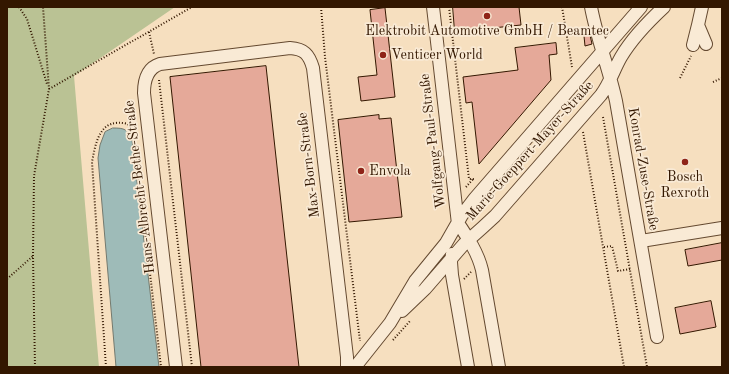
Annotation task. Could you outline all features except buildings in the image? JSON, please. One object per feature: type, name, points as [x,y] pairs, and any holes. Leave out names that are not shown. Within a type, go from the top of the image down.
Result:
[{"type":"street","name":"Wolfgang-Paul-Straße","points":[[433,7],[458,223],[451,257],[451,268],[468,367]]},
{"type":"street","name":"Konrad-Zuse-Straße","points":[[591,7],[594,24],[611,79],[616,101],[657,337]]},
{"type":"street","name":"Marie-Goeppert-Mayer-Straße","points":[[390,323],[415,281],[439,252],[475,198],[642,7]]},
{"type":"street","name":"Marie-Goeppert-Mayer-Straße","points":[[355,367],[390,323],[425,289],[468,239],[495,216],[601,95],[628,47],[664,7]]},
{"type":"street","points":[[692,50],[702,7]]},
{"type":"street","points":[[698,25],[706,44]]},
{"type":"street","name":"Max-Born-Straße","points":[[157,65],[290,48],[301,50],[307,54],[314,75],[347,367]]},
{"type":"street","name":"Hans-Albrecht-Bethe-Straße","points":[[157,65],[147,76],[144,84],[144,93],[176,367]]},
{"type":"street","name":"Wolfgang-Paul-Straße","points":[[458,223],[480,261],[499,367]]},
{"type":"street","points":[[641,241],[722,228]]},
{"type":"path","points":[[19,7],[27,19],[49,89]]},
{"type":"path","points":[[35,367],[33,256],[34,176],[49,89],[43,7]]},
{"type":"path","points":[[49,89],[192,7]]},
{"type":"path","points":[[321,7],[325,57],[360,341]]},
{"type":"path","points":[[449,7],[469,179]]},
{"type":"path","points":[[562,7],[575,83]]},
{"type":"path","points":[[149,32],[157,65],[192,367]]},
{"type":"path","points":[[680,78],[692,50]]},
{"type":"path","points":[[713,82],[722,78]]},
{"type":"path","points":[[603,117],[647,367]]},
{"type":"path","points":[[581,118],[624,367]]},
{"type":"path","points":[[106,367],[92,162],[95,144],[99,134],[108,124],[120,122],[128,124],[134,137],[161,367]]},
{"type":"path","points":[[604,247],[612,246],[618,271],[630,269]]},
{"type":"path","points":[[7,280],[33,256]]},
{"type":"path","points":[[455,289],[480,261]]},
{"type":"path","points":[[390,344],[410,320]]},
{"type":"green space","points":[[7,7],[175,7],[74,76],[99,367],[7,367]]},
{"type":"water","points":[[113,128],[125,130],[129,133],[132,140],[159,367],[116,367],[98,158],[100,145],[105,132]]},
{"type":"place","name":"Elektrobit Automotive GmbH / Beamtec","points":[[487,16]]},
{"type":"place","name":"Venticer World","points":[[383,55]]},
{"type":"place","name":"Bosch Rexroth","points":[[685,162]]},
{"type":"place","name":"Envola","points":[[361,171]]}]
